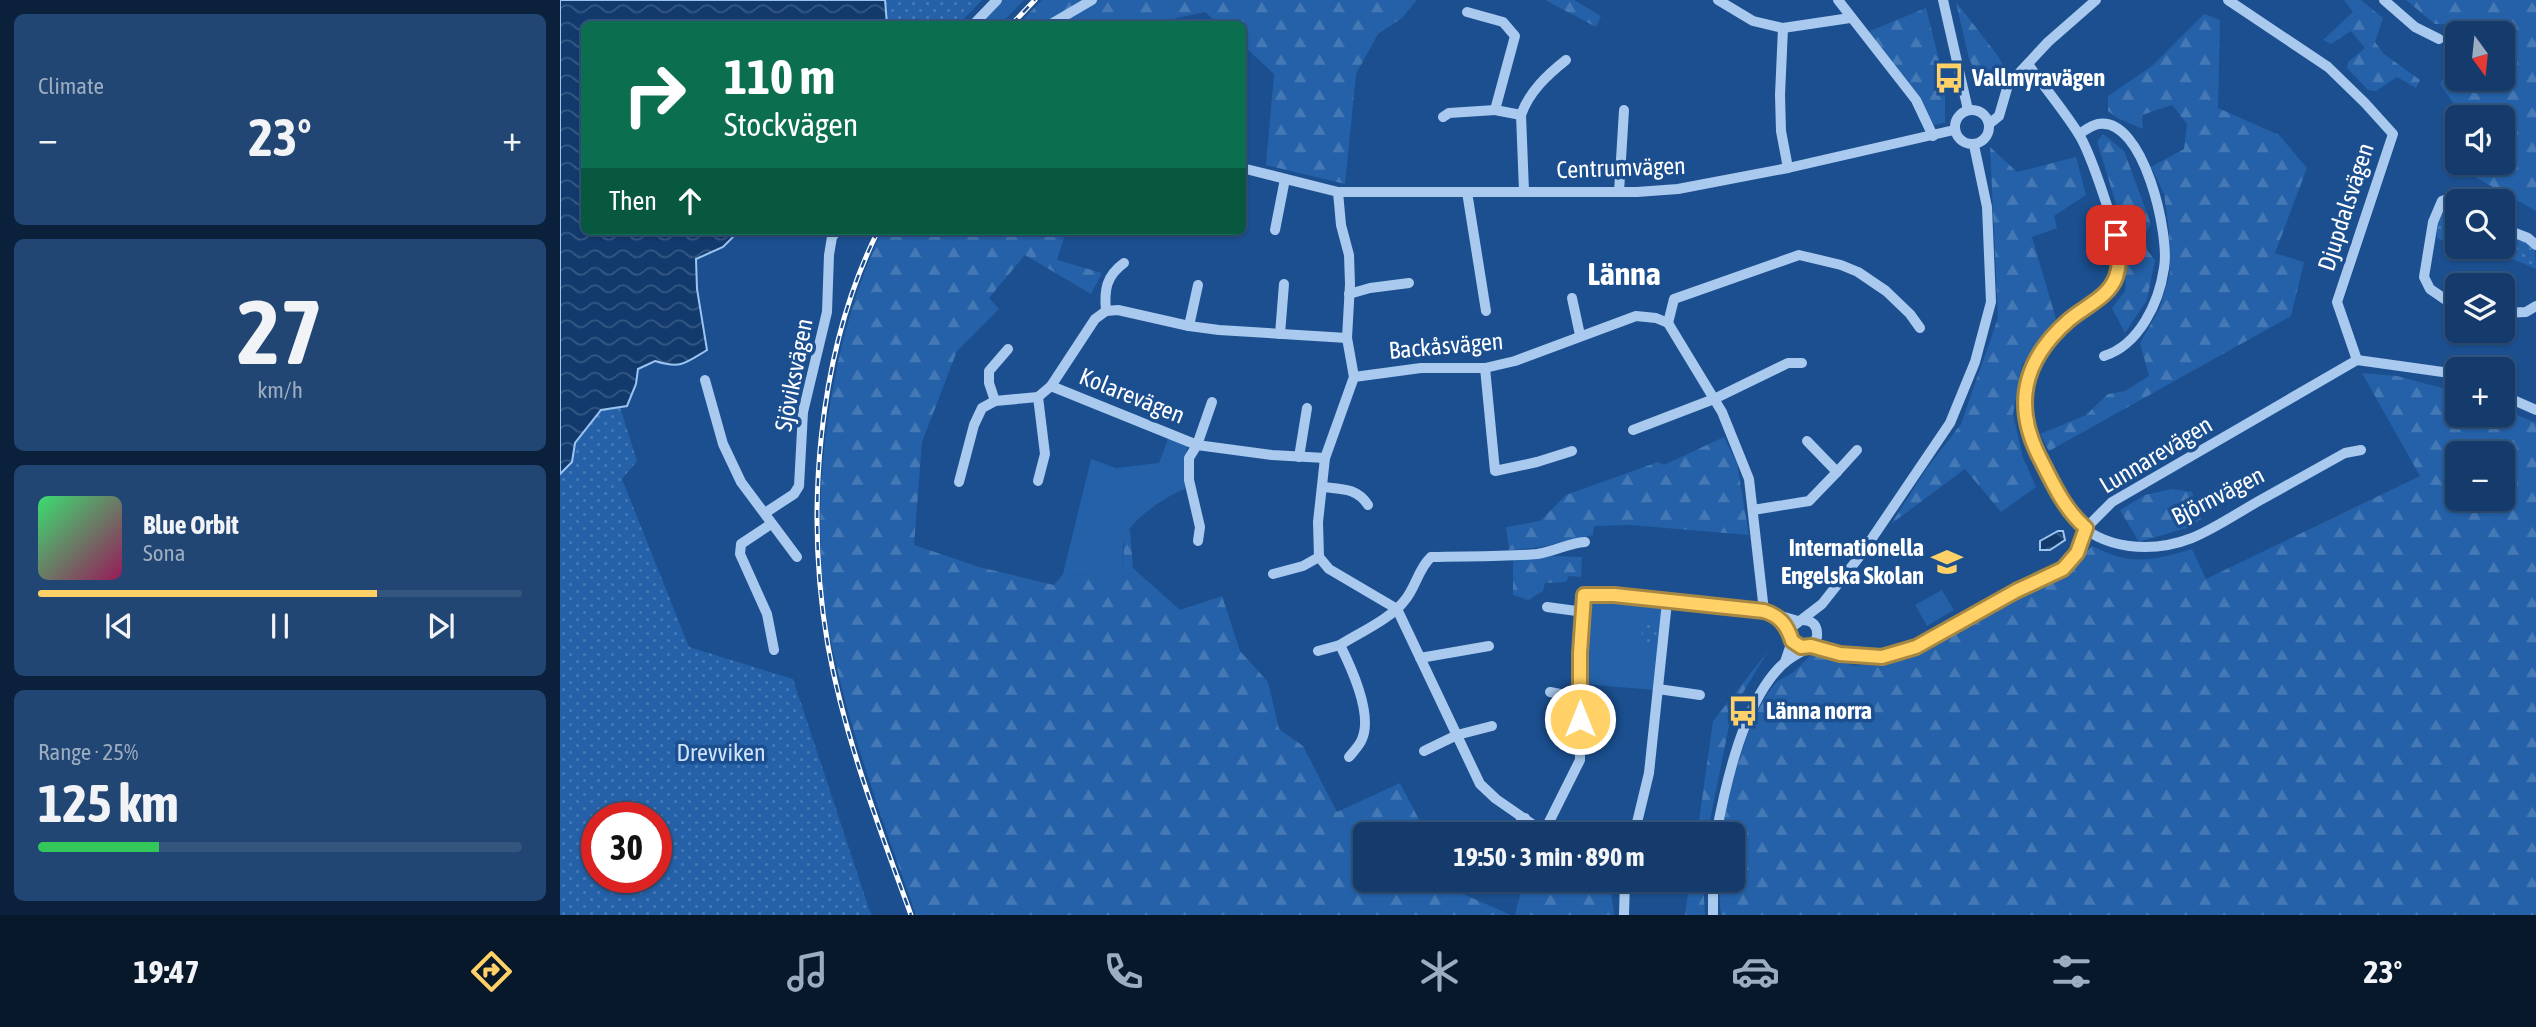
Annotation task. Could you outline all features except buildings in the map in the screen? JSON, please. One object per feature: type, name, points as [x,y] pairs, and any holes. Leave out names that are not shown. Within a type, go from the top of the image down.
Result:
[{"type":"street","points":[[977,21],[997,0]]},
{"type":"street","points":[[1056,21],[1092,0]]},
{"type":"street","points":[[1718,0],[1753,20],[1783,28],[1850,18]]},
{"type":"street","points":[[1838,0],[1916,100],[1933,136]]},
{"type":"street","points":[[1943,0],[1968,110]]},
{"type":"street","points":[[1989,124],[1979,111],[1968,110],[1957,117],[1954,130],[1961,142],[1974,145],[1984,140],[1989,124],[1999,116],[2008,85],[2096,0]]},
{"type":"street","points":[[2384,0],[2415,27],[2439,39]]},
{"type":"street","name":"Djupdalsvägen","points":[[2232,1],[2328,67],[2393,134],[2337,302],[2357,359]]},
{"type":"street","points":[[1468,12],[1503,22],[1515,36],[1495,110]]},
{"type":"street","points":[[1783,28],[1781,131],[1788,168]]},
{"type":"street","points":[[1524,191],[1521,115],[1526,101],[1550,72],[1566,60]]},
{"type":"street","name":"Björnvägen","points":[[2028,64],[2079,134],[2090,157],[2116,235],[2120,261],[2115,280],[2101,298],[2069,320],[2040,351],[2027,376],[2024,396],[2026,422],[2032,445],[2073,517],[2110,542],[2133,547],[2154,547],[2192,538],[2345,453],[2361,450]]},
{"type":"street","points":[[1443,117],[1449,113],[1495,110],[1521,115]]},
{"type":"street","points":[[1619,192],[1624,110]]},
{"type":"street","points":[[2079,134],[2098,124],[2111,125],[2122,132],[2149,174],[2158,198],[2163,230],[2165,266],[2149,314],[2132,339],[2117,352],[2104,356]]},
{"type":"street","name":"Centrumvägen","points":[[1246,168],[1338,192],[1619,192],[1678,189],[1788,168],[1954,130]]},
{"type":"street","points":[[1785,662],[1791,636],[1800,620],[1822,604],[1860,556],[1950,423],[1975,362],[1991,302],[1987,207],[1974,145]]},
{"type":"street","points":[[1275,230],[1286,179]]},
{"type":"street","points":[[1338,192],[1341,225],[1349,255],[1347,338],[1354,377],[1325,458],[1324,487],[1318,522],[1319,558],[1329,569],[1397,609],[1480,784],[1496,799],[1530,822]]},
{"type":"street","points":[[1467,192],[1486,311]]},
{"type":"street","points":[[2445,200],[2442,201],[2433,222],[2424,277],[2430,289],[2445,299]]},
{"type":"street","points":[[2515,233],[2528,238],[2536,245]]},
{"type":"street","name":"Sjöviksvägen","points":[[765,513],[794,495],[799,486],[803,412],[827,312],[829,255],[834,235]]},
{"type":"street","points":[[1764,611],[1749,480],[1722,412],[1668,323],[1674,299],[1799,255],[1858,272],[1886,291],[1910,314],[1920,328]]},
{"type":"street","points":[[1106,312],[1104,290],[1114,271],[1124,262]]},
{"type":"street","points":[[1349,294],[1370,288],[1409,283]]},
{"type":"street","points":[[1280,334],[1284,284]]},
{"type":"street","points":[[1189,326],[1198,285]]},
{"type":"street","points":[[1572,298],[1580,335]]},
{"type":"street","points":[[2515,312],[2526,312],[2536,306]]},
{"type":"street","points":[[959,482],[974,425],[982,408],[995,401],[1038,397],[1051,386],[1095,319],[1106,312],[1118,310],[1189,326],[1347,338]]},
{"type":"street","name":"Backåsvägen","points":[[1354,377],[1422,368],[1485,368],[1515,361],[1636,316],[1656,318],[1668,323]]},
{"type":"street","points":[[995,401],[989,383],[989,372],[1008,349]]},
{"type":"street","points":[[2357,359],[2445,372]]},
{"type":"street","name":"Lunnarevägen","points":[[1808,647],[1840,654],[1882,657],[1916,647],[2016,591],[2063,569],[2077,553],[2086,528],[2112,502],[2357,359]]},
{"type":"street","points":[[1633,430],[1714,399],[1788,363],[1802,363]]},
{"type":"street","points":[[1485,368],[1495,471],[1572,451]]},
{"type":"street","points":[[705,380],[723,444],[741,482],[797,557]]},
{"type":"street","name":"Kolarevägen","points":[[1051,386],[1197,445],[1325,458]]},
{"type":"street","points":[[1038,397],[1045,454],[1038,481]]},
{"type":"street","points":[[2515,400],[2536,410]]},
{"type":"street","name":"Kolarevägen","points":[[1197,445],[1212,402]]},
{"type":"street","points":[[1299,457],[1307,408]]},
{"type":"street","points":[[1807,441],[1837,471]]},
{"type":"street","points":[[1197,445],[1189,458],[1189,481],[1200,527],[1198,541]]},
{"type":"street","points":[[1753,509],[1809,500],[1857,450]]},
{"type":"street","points":[[1324,487],[1354,491],[1362,496],[1368,505]]},
{"type":"street","points":[[771,524],[741,544],[740,554],[767,614],[774,650]]},
{"type":"street","points":[[1318,652],[1340,645],[1397,609],[1406,599],[1423,564],[1431,557],[1535,554],[1585,542]]},
{"type":"street","points":[[1273,574],[1303,566],[1319,558]]},
{"type":"street","points":[[1719,822],[1750,714],[1768,682],[1785,662],[1815,642],[1817,630],[1834,589]]},
{"type":"street","points":[[1552,822],[1580,760],[1580,653],[1584,595],[1614,595],[1764,611],[1813,623],[1840,654]]},
{"type":"street","points":[[1637,822],[1648,773],[1667,602]]},
{"type":"street","points":[[1547,607],[1584,612]]},
{"type":"street","points":[[1777,615],[1796,645],[1808,647]]},
{"type":"street","points":[[1340,645],[1360,689],[1364,723],[1363,739],[1349,757]]},
{"type":"street","points":[[1420,658],[1489,646]]},
{"type":"street","points":[[1658,690],[1700,695]]},
{"type":"street","points":[[1550,692],[1581,698]]},
{"type":"street","points":[[1424,751],[1457,736],[1492,726]]},
{"type":"street","points":[[1521,822],[1525,818]]},
{"type":"street","points":[[1621,892],[1624,915]]},
{"type":"street","points":[[1713,892],[1713,915]]},
{"type":"green space","points":[[607,0],[982,0],[962,21],[708,21]]},
{"type":"green space","points":[[1001,0],[1024,0],[1004,21],[981,21]]},
{"type":"green space","points":[[1042,0],[1417,0],[1402,18],[1378,34],[1356,74],[1345,184],[1266,165],[1274,74],[1246,48],[1246,21],[1216,21],[1205,12],[1168,21],[1021,21]]},
{"type":"green space","points":[[1545,0],[1574,0],[1601,16],[1596,27]]},
{"type":"green space","points":[[2344,0],[2361,0],[2383,18],[2375,42],[2384,54],[2420,80],[2416,88],[2397,77],[2376,91],[2368,90],[2347,68],[2348,62],[2365,48],[2351,31],[2331,44],[2323,40],[2353,12]]},
{"type":"green space","points":[[2406,0],[2536,0],[2536,211],[2515,199],[2515,189],[2497,189],[2471,175],[2515,175],[2515,105],[2455,105],[2440,84],[2445,75],[2445,91],[2515,91],[2515,21],[2445,21],[2445,24],[2435,24]]},
{"type":"green space","points":[[1956,2],[1998,56],[2007,72],[1998,81],[1983,85],[1969,59]]},
{"type":"green space","points":[[1926,8],[1945,84],[1945,123],[1934,125],[1921,99],[1865,33]]},
{"type":"green space","points":[[2204,14],[2220,20],[2218,108],[2279,135],[2307,168],[2275,253],[2304,262],[2291,316],[2049,451],[2040,434],[2086,415],[2108,394],[2125,391],[2149,376],[2140,343],[2159,310],[2170,273],[2169,230],[2164,194],[2151,167],[2184,149],[2187,124],[2172,105],[2142,115],[2143,129],[2108,111],[2108,96],[2152,66]]},
{"type":"green space","points":[[2103,134],[2124,151],[2151,224],[2145,235],[2147,250],[2155,260],[2147,300],[2125,333],[2112,308],[2125,291],[2128,244],[2097,141]]},
{"type":"green space","points":[[1990,147],[2017,172],[2076,157],[2086,195],[2054,216],[2057,228],[2032,237],[2056,319],[2022,365],[2013,414],[2023,458],[2036,487],[2001,512],[1965,469],[1891,524],[1927,468],[1961,424],[1998,318]]},
{"type":"green space","points":[[2445,205],[2445,242],[2437,238],[2437,223]]},
{"type":"green space","points":[[880,235],[1065,235],[1057,260],[1102,273],[1091,294],[1025,255],[989,298],[999,309],[957,351],[922,442],[914,545],[979,567],[1054,585],[1063,574],[1093,575],[1122,571],[1125,535],[1130,529],[1133,568],[1180,610],[1222,596],[1240,651],[1268,682],[1279,729],[1303,746],[1337,812],[1400,783],[1420,822],[1353,822],[1353,892],[1458,892],[1511,915],[916,915],[849,715],[832,647],[824,597],[821,490],[834,380],[847,327]]},
{"type":"green space","points":[[2515,236],[2535,248],[2536,269],[2512,259],[2515,259]]},
{"type":"green space","name":"Drevviken","points":[[560,328],[618,401],[637,461],[622,479],[689,647],[793,679],[871,915],[560,915]]},
{"type":"green space","points":[[2362,373],[2397,376],[2445,389],[2445,427],[2515,427],[2515,414],[2536,423],[2536,915],[1721,915],[1719,892],[1745,892],[1745,822],[1724,822],[1728,799],[1749,731],[1768,693],[1778,681],[1792,673],[1812,654],[1855,666],[1904,658],[2013,598],[2066,575],[2092,546],[2119,557],[2142,560],[2192,549],[2206,579],[2420,476]]},
{"type":"green space","points":[[1169,436],[1188,444],[1184,465],[1185,489],[1150,509],[1128,530],[1124,541],[1122,571],[1093,575],[1063,574],[1091,459],[1116,468],[1159,463]]},
{"type":"green space","points":[[1724,437],[1737,464],[1749,535],[1630,525],[1594,526],[1593,535],[1541,547],[1509,550],[1506,527],[1540,521],[1566,495],[1658,462],[1664,465]]},
{"type":"green space","points":[[2172,489],[2192,492],[2201,519],[2190,527],[2139,542],[2120,510],[2145,495]]},
{"type":"green space","points":[[1582,557],[1581,577],[1569,576],[1566,582],[1545,583],[1543,591],[1528,600],[1513,595],[1513,559]]},
{"type":"green space","points":[[1942,590],[1954,610],[1927,626],[1915,605]]},
{"type":"green space","points":[[1600,596],[1665,604],[1654,690],[1584,684],[1587,604]]},
{"type":"green space","points":[[1643,621],[1658,623],[1655,644],[1641,643]]},
{"type":"green space","points":[[1768,651],[1732,711],[1710,822],[1699,822],[1713,721]]},
{"type":"green space","points":[[1521,892],[1611,892],[1614,915],[1515,915]]},
{"type":"green space","points":[[1688,892],[1704,892],[1705,915],[1685,915]]},
{"type":"water","points":[[560,0],[885,0],[887,21],[581,21],[581,235],[735,235],[723,247],[696,259],[697,289],[707,350],[682,364],[671,365],[655,361],[638,369],[636,384],[627,406],[601,410],[575,443],[572,462],[560,474]]},
{"type":"water","points":[[2063,531],[2065,540],[2050,550],[2040,550],[2040,541]]},
{"type":"railway","points":[[1015,21],[1035,0]]},
{"type":"railway","points":[[876,235],[857,278],[829,381],[818,489],[818,543],[821,595],[835,681],[864,782],[911,915]]},
{"type":"place","name":"Vallmyravägen","points":[[1949,78]]},
{"type":"place","name":"Internationella Engelska Skolan","points":[[1947,562]]},
{"type":"place","name":"Länna norra","points":[[1743,711]]},
{"type":"district","name":"Länna","points":[[1624,274]]},
{"type":"route","points":[[1580,719],[1580,653],[1584,595],[1614,595],[1764,611],[1777,615],[1787,626],[1792,641],[1801,647],[1811,646],[1840,654],[1882,657],[1916,647],[2016,591],[2063,569],[2077,553],[2086,528],[2073,517],[2032,445],[2026,422],[2024,396],[2027,376],[2040,351],[2069,320],[2101,298],[2115,280],[2120,261],[2116,235]]}]
